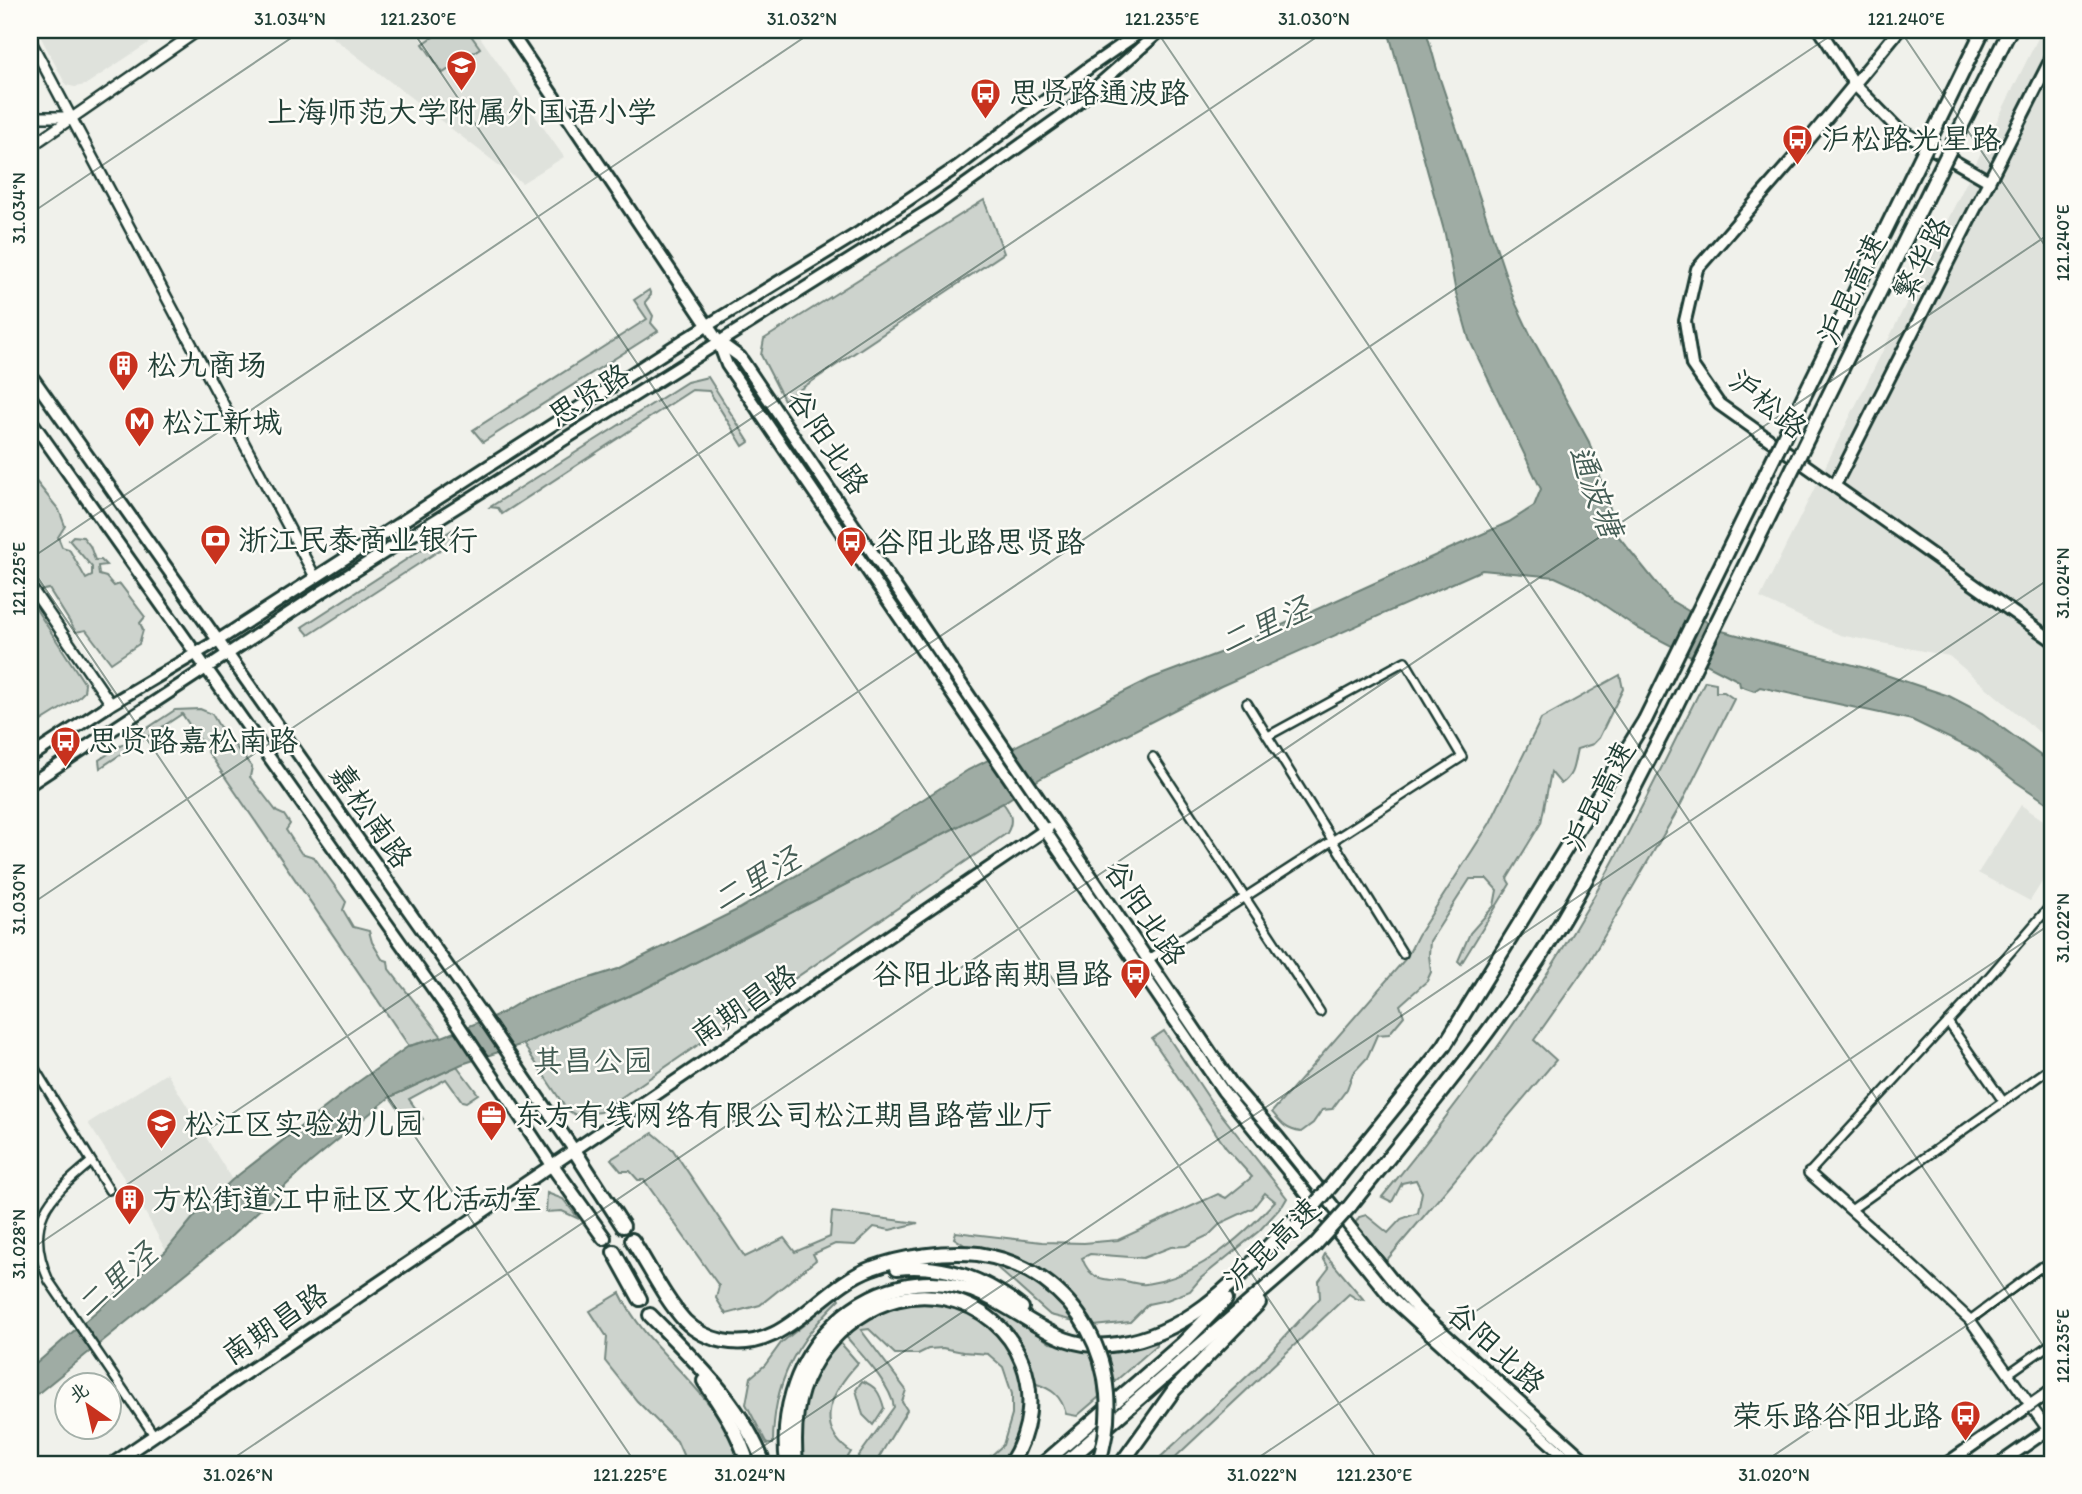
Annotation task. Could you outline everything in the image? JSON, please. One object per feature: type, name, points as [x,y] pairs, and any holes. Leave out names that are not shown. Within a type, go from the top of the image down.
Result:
[{"type":"highway","name":"沪昆高速","points":[[1043,1464],[1183,1343],[1330,1185],[1444,1046],[1645,720],[1983,30]]},
{"type":"highway","name":"沪昆高速","points":[[1064,1464],[1314,1246],[1350,1206],[1468,1058],[1538,959],[1599,854],[1664,730],[2010,30]]},
{"type":"highway","points":[[574,1150],[623,1226]]},
{"type":"highway","points":[[552,1165],[604,1238]]},
{"type":"highway","points":[[787,1464],[785,1426],[801,1369],[821,1338],[834,1324],[864,1301],[900,1285],[944,1283],[966,1287],[988,1296],[1062,1339],[1088,1345],[1115,1345],[1144,1339],[1190,1317],[1211,1303],[1295,1224]]},
{"type":"highway","points":[[632,1240],[686,1321],[698,1331],[715,1339],[734,1343],[771,1337],[855,1276],[871,1268],[941,1254],[978,1254],[1016,1264],[1042,1279],[1073,1308],[1089,1331],[1100,1357],[1107,1385],[1107,1424],[1098,1464]]},
{"type":"highway","points":[[1121,1464],[1174,1390],[1314,1246]]},
{"type":"highway","points":[[614,1252],[640,1299]]},
{"type":"highway","points":[[855,1276],[904,1267],[970,1276],[1003,1294],[1028,1313],[1041,1328]]},
{"type":"highway","points":[[796,1464],[794,1428],[797,1409],[809,1375],[823,1352],[841,1331],[870,1311],[903,1298],[922,1297],[942,1297],[960,1303],[993,1321],[1006,1334],[1024,1366],[1031,1405],[1022,1443],[1010,1464]]},
{"type":"highway","points":[[748,1464],[743,1446],[702,1378],[650,1315],[708,1374],[742,1418],[755,1440],[764,1464]]},
{"type":"main road","name":"谷阳北路","points":[[509,30],[708,326],[719,341],[740,357],[1056,822],[1223,1091],[1391,1298],[1573,1464]]},
{"type":"main road","points":[[1122,30],[1130,40]]},
{"type":"main road","name":"思贤路","points":[[30,757],[111,704],[218,641],[708,326],[860,232],[957,167],[1091,65],[1143,30]]},
{"type":"main road","points":[[1138,50],[1143,30]]},
{"type":"main road","name":"思贤路","points":[[30,785],[323,592],[934,207],[1070,110],[1161,30]]},
{"type":"main road","points":[[1820,30],[1855,85],[1898,129],[1989,181]]},
{"type":"main road","name":"沪松路","points":[[1899,30],[1697,269],[1685,321],[1692,365],[1719,404],[2052,640]]},
{"type":"main road","name":"繁华路","points":[[1835,485],[2052,57]]},
{"type":"main road","name":"谷阳北路","points":[[719,341],[727,365],[1044,831],[1232,1084],[1279,1137],[1401,1292],[1589,1464]]},
{"type":"main road","name":"嘉松南路","points":[[30,373],[478,1009],[574,1150]]},
{"type":"main road","name":"嘉松南路","points":[[30,419],[460,1027],[552,1165]]},
{"type":"main road","name":"南期昌路","points":[[112,1464],[1056,822]]},
{"type":"main road","points":[[1946,1464],[2052,1390]]},
{"type":"main road","points":[[1999,1464],[2050,1428]]},
{"type":"street","points":[[30,147],[200,30]]},
{"type":"street","points":[[30,40],[315,577]]},
{"type":"street","points":[[30,121],[35,117],[71,117]]},
{"type":"street","points":[[30,586],[111,704]]},
{"type":"street","points":[[1142,963],[1462,757],[1405,661],[1268,736]]},
{"type":"street","points":[[1247,703],[1404,954]]},
{"type":"street","points":[[1153,757],[1320,1012]]},
{"type":"street","points":[[2050,1428],[2030,1406],[1970,1321],[1809,1173],[2052,904]]},
{"type":"street","points":[[1948,1022],[2003,1101]]},
{"type":"street","points":[[30,1061],[109,1190]]},
{"type":"street","points":[[1850,1210],[2052,1067]]},
{"type":"street","points":[[91,1162],[69,1181],[46,1207],[38,1228],[39,1260],[49,1281],[154,1435]]},
{"type":"street","points":[[1970,1321],[2042,1268],[2052,1282]]},
{"type":"street","points":[[2008,1374],[2052,1343]]},
{"type":"shaded area","points":[[37,30],[168,30],[85,85],[75,87],[66,85]]},
{"type":"shaded area","name":"上海师范大学附属外国语小学","points":[[323,30],[475,30],[564,157],[522,183]]},
{"type":"shaded area","points":[[2042,30],[2052,30],[2052,743],[1949,656],[1840,635],[1760,598]]},
{"type":"shaded area","points":[[2021,805],[2052,826],[2052,866],[2030,901],[1978,873]]},
{"type":"shaded area","name":"松江区实验幼儿园","points":[[167,1073],[232,1180],[197,1213],[166,1251],[140,1203],[88,1123]]},
{"type":"green space","points":[[443,30],[467,30],[480,48],[443,73],[423,44]]},
{"type":"green space","points":[[984,200],[1004,253],[784,400],[761,355],[764,339]]},
{"type":"green space","points":[[649,290],[651,295],[645,302],[653,316],[651,323],[658,331],[483,442],[473,430],[647,319],[634,300]]},
{"type":"green space","points":[[708,377],[749,442],[743,446],[709,391],[692,390],[502,514],[498,508],[490,507],[687,382]]},
{"type":"green space","points":[[30,474],[59,510],[65,526],[58,537],[62,547],[69,549],[86,579],[92,576],[92,567],[69,540],[73,536],[83,537],[95,560],[101,560],[106,565],[98,566],[99,575],[106,577],[114,586],[120,584],[145,617],[140,623],[143,630],[139,644],[111,663],[86,630],[76,632],[49,589],[40,591],[30,576]]},
{"type":"green space","points":[[452,530],[457,539],[309,635],[302,627]]},
{"type":"green space","points":[[30,600],[85,684],[84,692],[78,698],[30,728]]},
{"type":"green space","points":[[1620,675],[1623,689],[1599,738],[1593,744],[1577,749],[1571,772],[1561,784],[1551,772],[1541,823],[1507,879],[1510,884],[1461,964],[1458,961],[1470,933],[1494,906],[1497,890],[1487,879],[1470,879],[1430,941],[1431,972],[1427,981],[1400,1005],[1404,1016],[1389,1034],[1377,1035],[1367,1058],[1353,1073],[1347,1089],[1332,1109],[1322,1110],[1313,1123],[1301,1132],[1284,1125],[1272,1112],[1407,957],[1418,935],[1490,823],[1541,719]]},
{"type":"green space","points":[[1705,681],[1716,683],[1716,692],[1724,692],[1734,699],[1679,808],[1589,962],[1534,1040],[1556,1060],[1386,1261],[1380,1262],[1352,1229],[1359,1217],[1366,1215],[1388,1233],[1401,1219],[1418,1213],[1422,1192],[1416,1180],[1402,1183],[1392,1202],[1382,1197],[1492,1054],[1567,941],[1620,848]]},
{"type":"green space","points":[[200,709],[212,714],[252,767],[250,777],[277,812],[284,815],[290,824],[286,830],[301,853],[314,857],[346,902],[343,910],[353,927],[369,931],[382,959],[388,961],[389,969],[442,1037],[409,1046],[182,714],[100,768],[99,760],[175,710]]},
{"type":"green space","name":"其昌公园","points":[[1003,803],[1011,817],[1007,833],[600,1112],[576,1115],[567,1110],[523,1044],[642,990]]},
{"type":"green space","points":[[1164,1031],[1210,1100],[1287,1198],[1259,1231],[1201,1278],[1190,1291],[1148,1304],[1130,1322],[1094,1326],[1050,1315],[993,1264],[954,1238],[956,1232],[1042,1242],[1084,1243],[1118,1240],[1218,1194],[1226,1198],[1252,1177],[1226,1148],[1152,1039]],"holes":[[[1265,1193],[1275,1201],[1248,1229],[1217,1254],[1165,1280],[1143,1284],[1099,1278],[1090,1271],[1082,1258],[1090,1254],[1143,1258],[1171,1247],[1186,1246],[1209,1235],[1221,1223],[1253,1208]]]},
{"type":"green space","points":[[457,1066],[478,1094],[466,1102],[462,1101],[446,1079],[409,1099],[423,1119],[411,1127],[390,1097]]},
{"type":"green space","points":[[653,1133],[673,1150],[745,1257],[784,1238],[795,1252],[830,1237],[832,1212],[918,1223],[890,1230],[874,1227],[855,1245],[835,1244],[813,1254],[816,1260],[760,1305],[726,1314],[716,1298],[719,1286],[644,1180],[638,1180],[630,1171],[621,1171],[611,1159]]},
{"type":"green space","points":[[547,1193],[563,1199],[579,1219],[562,1211],[546,1212]]},
{"type":"green space","points":[[1325,1254],[1364,1300],[1349,1294],[1168,1464],[1153,1464],[1256,1368],[1320,1298],[1319,1281],[1329,1268],[1323,1258]]},
{"type":"green space","points":[[935,1286],[967,1291],[1015,1318],[1050,1343],[1087,1348],[1095,1365],[1099,1397],[1077,1416],[1066,1414],[1055,1394],[1034,1383],[1025,1355],[1006,1327],[973,1304]]},
{"type":"green space","points":[[620,1293],[633,1316],[718,1416],[739,1464],[687,1464],[677,1441],[637,1401],[605,1361],[607,1337],[590,1311]]},
{"type":"green space","points":[[836,1293],[840,1299],[811,1331],[790,1364],[777,1401],[773,1444],[767,1444],[746,1404],[751,1377],[765,1365],[781,1343]]},
{"type":"green space","points":[[900,1301],[964,1310],[983,1320],[1006,1344],[1020,1378],[1023,1414],[1015,1447],[1003,1464],[982,1464],[1003,1445],[1012,1415],[1012,1394],[1003,1367],[988,1354],[943,1348],[928,1349],[918,1354],[895,1354],[869,1329],[861,1330],[906,1390],[902,1402],[907,1410],[875,1464],[853,1464],[894,1407],[887,1388],[843,1333],[856,1323]]},
{"type":"green space","points":[[838,1340],[858,1363],[841,1384],[830,1408],[829,1419],[839,1442],[851,1452],[841,1464],[798,1464],[798,1419],[814,1372]]},
{"type":"green space","points":[[1155,1340],[1157,1345],[1112,1384],[1104,1351],[1130,1348]]},
{"type":"green space","points":[[862,1381],[877,1391],[884,1408],[873,1425],[863,1415],[856,1390]]},
{"type":"water","name":"通波塘","points":[[1388,30],[1426,30],[1514,300],[1589,442],[1619,537],[1670,600],[1722,631],[1865,668],[1949,696],[1982,713],[2052,764],[2052,806],[1978,752],[1912,720],[1760,687],[1754,691],[1740,686],[1739,681],[1639,629],[1579,588],[1555,577],[1482,570],[1221,686],[1041,778],[1003,803],[642,990],[523,1044],[462,1064],[390,1097],[311,1162],[226,1241],[65,1372],[52,1372],[52,1382],[30,1400],[30,1369],[166,1251],[197,1213],[232,1180],[409,1046],[442,1037],[502,1013],[527,998],[618,969],[739,909],[891,820],[968,770],[1150,679],[1227,650],[1509,522],[1534,506],[1541,489],[1469,339],[1456,293],[1445,234]]},
{"type":"tram line","points":[[1957,1464],[2052,1397]]},
{"type":"place","name":"上海师范大学附属外国语小学","points":[[462,93]]},
{"type":"place","name":"思贤路通波路","points":[[986,120]]},
{"type":"place","name":"沪松路光星路","points":[[1798,166]]},
{"type":"place","name":"松九商场","points":[[124,392]]},
{"type":"place","name":"松江新城","points":[[139,449]]},
{"type":"place","name":"浙江民泰商业银行","points":[[215,567]]},
{"type":"place","name":"谷阳北路思贤路","points":[[852,569]]},
{"type":"place","name":"思贤路嘉松南路","points":[[65,768]]},
{"type":"place","name":"谷阳北路南期昌路","points":[[1135,1001]]},
{"type":"place","name":"东方有线网络有限公司松江期昌路营业厅","points":[[491,1142]]},
{"type":"place","name":"松江区实验幼儿园","points":[[161,1151]]},
{"type":"place","name":"方松街道江中社区文化活动室","points":[[129,1226]]},
{"type":"place","name":"荣乐路谷阳北路","points":[[1965,1443]]},
{"type":"water label","name":"二里泾","points":[[1265,625]]},
{"type":"water label","name":"二里泾","points":[[756,879]]},
{"type":"water label","name":"二里泾","points":[[116,1280]]}]
